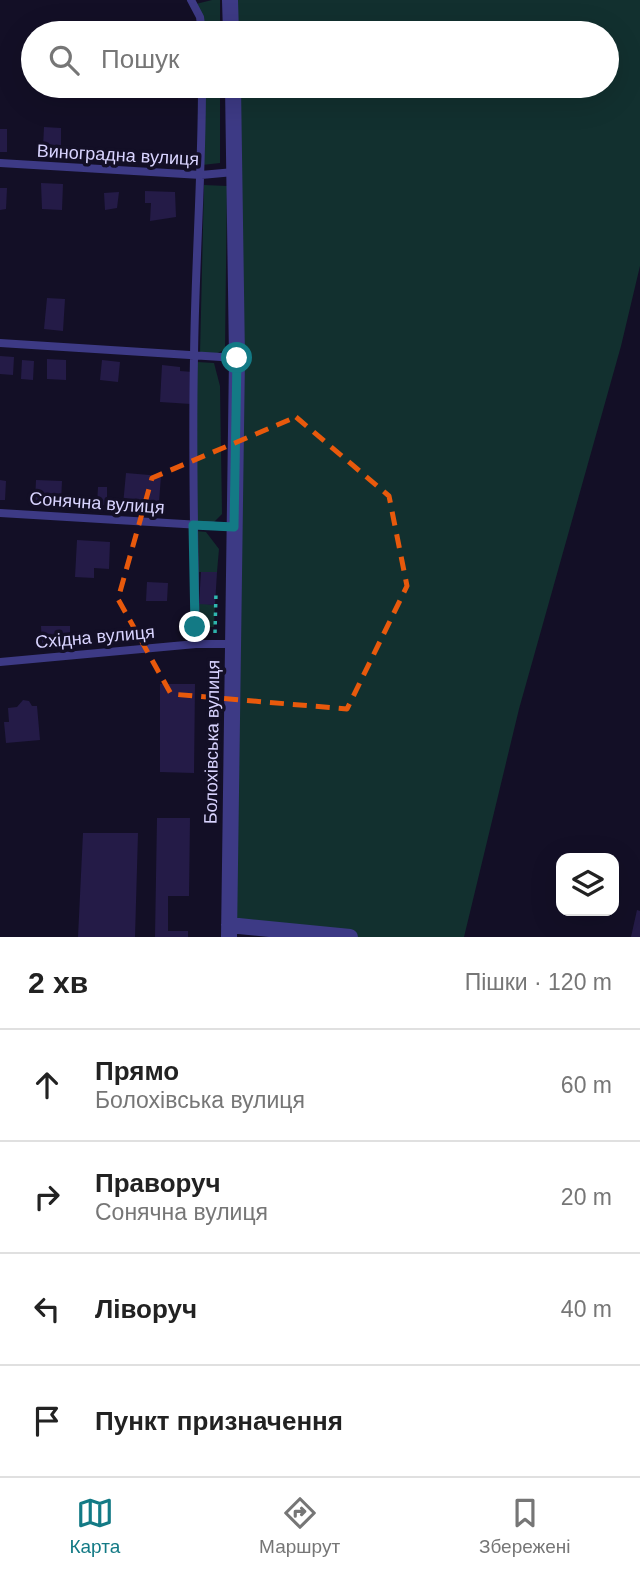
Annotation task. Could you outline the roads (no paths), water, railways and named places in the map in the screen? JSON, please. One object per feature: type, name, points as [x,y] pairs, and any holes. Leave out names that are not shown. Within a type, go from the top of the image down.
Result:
[{"type":"street","points":[[230,0],[231,21]]},
{"type":"street","name":"Болохівська вулиця","points":[[229,931],[237,358],[233,98]]},
{"type":"street","points":[[229,931],[350,937]]},
{"type":"lane","points":[[191,0],[200,21]]},
{"type":"lane","points":[[196,644],[193,525],[194,355],[202,98]]},
{"type":"lane","name":"Виноградна вулиця","points":[[0,163],[201,175],[235,172]]},
{"type":"lane","points":[[0,343],[237,358]]},
{"type":"lane","name":"Сонячна вулиця","points":[[0,513],[234,527]]},
{"type":"lane","name":"Східна вулиця","points":[[0,662],[196,644],[234,644]]}]
